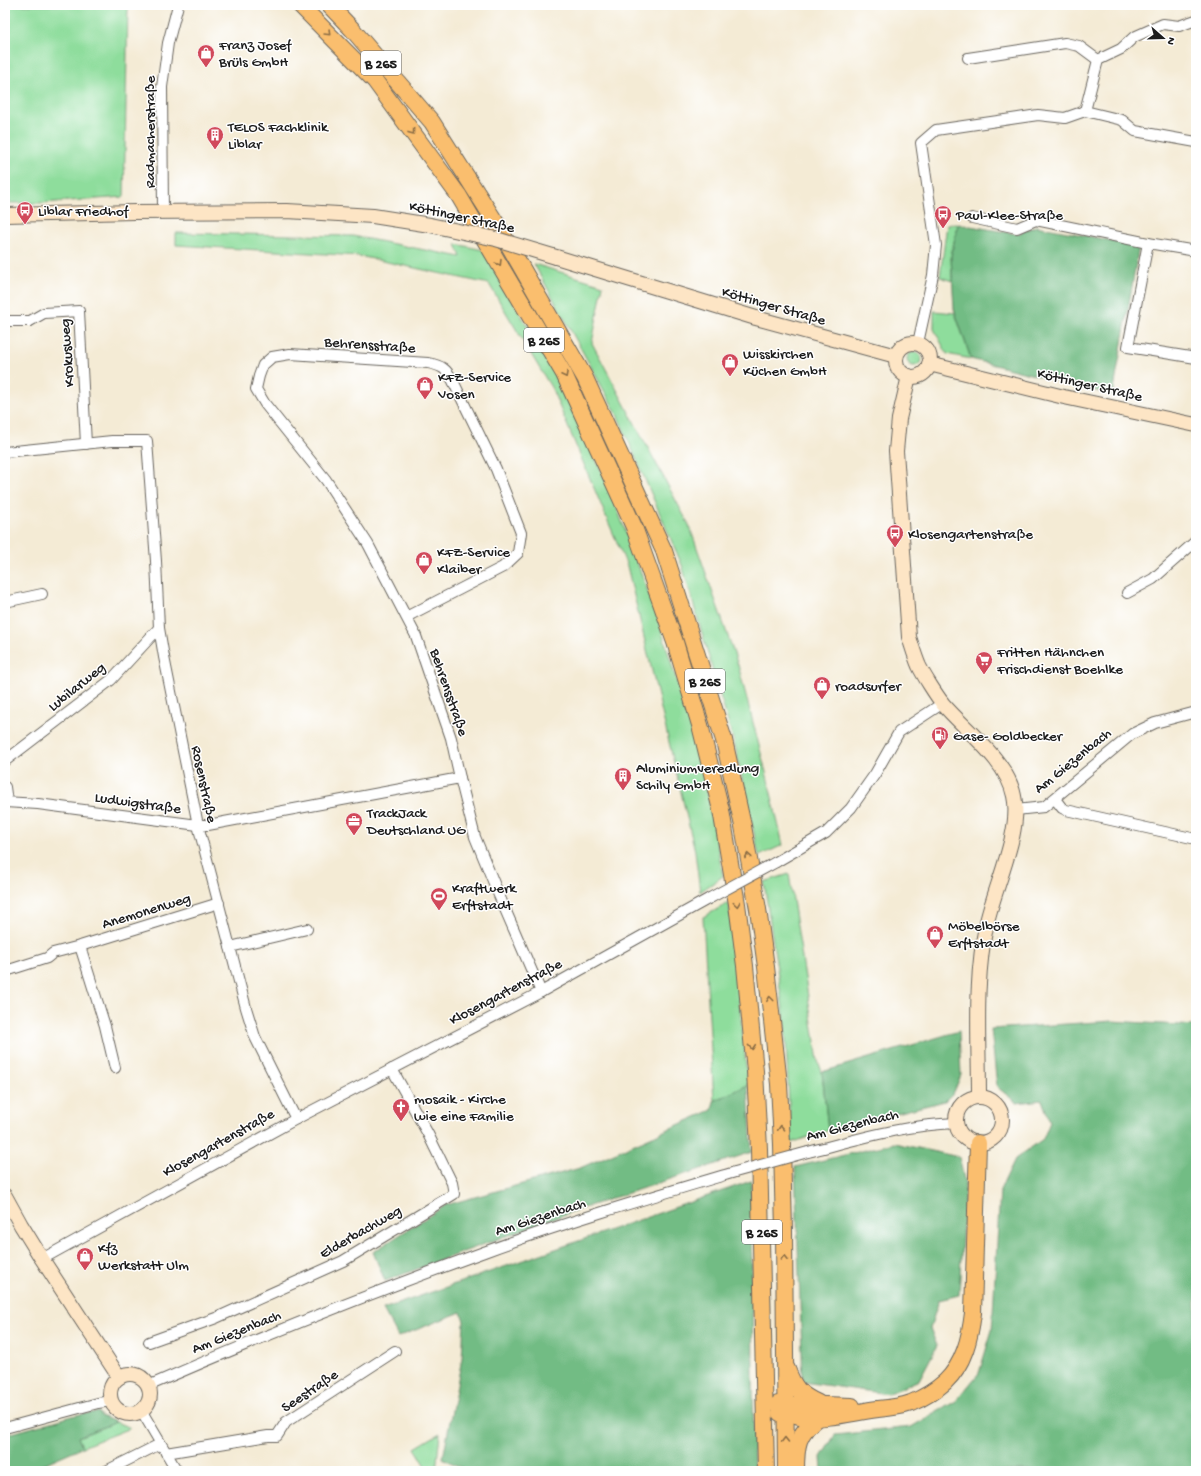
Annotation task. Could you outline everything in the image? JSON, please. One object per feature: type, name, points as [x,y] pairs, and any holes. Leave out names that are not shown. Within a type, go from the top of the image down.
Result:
[{"type":"main road","name":"B 265","points":[[300,5],[375,81],[459,196],[564,374],[634,527],[677,649],[690,690],[716,786],[729,850],[745,973],[755,1071],[761,1195],[766,1471]]},
{"type":"main road","name":"B 265","points":[[329,5],[352,29],[432,122],[496,222],[585,378],[664,551],[724,740],[743,826],[766,967],[778,1076],[782,1144],[786,1471]]},
{"type":"main road","name":"Köttinger Straße","points":[[5,215],[287,211],[373,216],[430,225],[496,239],[756,318],[896,356]]},
{"type":"main road","points":[[918,343],[928,351],[930,357],[927,370],[916,377],[903,374],[898,369],[896,356],[904,345],[918,343]]},
{"type":"main road","name":"Köttinger Straße","points":[[929,364],[1064,397],[1196,425]]},
{"type":"main road","points":[[909,376],[899,418],[896,451],[909,637],[919,666],[942,703],[996,759],[1009,780],[1014,796],[1016,810],[1013,834],[987,922],[980,973],[979,1097]]},
{"type":"main road","points":[[755,1071],[762,1096],[772,1204],[775,1395],[777,1402],[785,1409]]},
{"type":"main road","points":[[979,1097],[987,1098],[994,1102],[999,1108],[1002,1121],[1001,1127],[995,1136],[985,1142],[978,1143],[970,1142],[964,1137],[959,1131],[956,1123],[956,1117],[961,1105],[969,1099],[979,1097]]},
{"type":"main road","name":"B 265","points":[[784,1362],[796,1388],[819,1411],[860,1406],[877,1409],[901,1406],[921,1398],[945,1382],[950,1376],[969,1340],[973,1313],[978,1143]]},
{"type":"main road","points":[[5,1196],[42,1259],[118,1377]]},
{"type":"main road","points":[[124,1375],[135,1375],[140,1377],[148,1386],[149,1397],[147,1403],[141,1410],[133,1413],[126,1413],[115,1407],[111,1401],[111,1388],[118,1377],[124,1375]]},
{"type":"main road","points":[[773,1471],[774,1422],[779,1414],[785,1409],[798,1404],[819,1411],[804,1430],[798,1441],[796,1471]]},
{"type":"street","name":"Radmacherstraße","points":[[163,212],[162,87],[168,43],[178,5]]},
{"type":"street","points":[[1098,60],[1121,49],[1134,38],[1163,24],[1179,26],[1196,20]]},
{"type":"street","points":[[968,58],[1065,43],[1079,46],[1098,60]]},
{"type":"street","points":[[1085,111],[1098,60]]},
{"type":"street","points":[[918,343],[933,275],[936,245],[921,143],[936,130],[1038,116],[1065,118],[1085,111],[1122,120],[1135,130],[1196,142]]},
{"type":"street","points":[[972,218],[1017,228],[1036,220],[1148,243],[1196,251]]},
{"type":"street","points":[[1148,243],[1128,347],[1196,358]]},
{"type":"street","name":"Krokusweg","points":[[5,321],[30,321],[44,313],[79,311],[86,444]]},
{"type":"street","name":"Behrensstraße","points":[[406,617],[503,567],[518,553],[521,533],[496,469],[453,381],[448,372],[440,366],[428,363],[290,354],[272,357],[263,366],[256,388],[264,404],[326,480],[368,544],[406,617],[416,636],[451,738],[475,837],[541,992]]},
{"type":"street","name":"Rosenstraße","points":[[86,444],[112,441],[147,441],[156,562],[159,628],[198,826],[255,1037],[296,1119]]},
{"type":"street","points":[[5,452],[86,444]]},
{"type":"street","points":[[1127,592],[1153,579],[1196,541]]},
{"type":"street","points":[[5,602],[42,594]]},
{"type":"street","name":"Lubilarweg","points":[[5,761],[111,680],[159,628]]},
{"type":"street","name":"Klosengartenstraße","points":[[42,1259],[296,1119],[541,992],[826,833],[851,808],[875,774],[898,732],[942,703]]},
{"type":"street","name":"Am Giezenbach","points":[[1016,810],[1044,807],[1132,734],[1155,723],[1196,712]]},
{"type":"street","name":"Ludwigstraße","points":[[6,802],[38,804],[198,826],[315,806],[460,778]]},
{"type":"street","points":[[5,787],[6,802]]},
{"type":"street","points":[[1055,799],[1062,808],[1066,810],[1196,839]]},
{"type":"street","name":"Anemonenweg","points":[[9,970],[47,958],[53,953],[219,903]]},
{"type":"street","points":[[230,947],[306,929]]},
{"type":"street","points":[[80,946],[105,1026],[115,1068]]},
{"type":"street","name":"Elderbachweg","points":[[149,1342],[216,1318],[343,1261],[454,1194],[452,1184],[428,1134],[392,1069]]},
{"type":"street","name":"Am Giezenbach","points":[[148,1386],[337,1308],[485,1252],[643,1200],[808,1152],[900,1129],[934,1124],[956,1123]]},
{"type":"street","name":"Seestraße","points":[[166,1453],[268,1436],[277,1436],[286,1422],[395,1351]]},
{"type":"street","points":[[5,1428],[98,1403],[111,1401]]},
{"type":"street","points":[[141,1410],[177,1471]]},
{"type":"street","points":[[106,1471],[160,1444]]},
{"type":"green space","points":[[5,5],[128,5],[124,197],[42,203],[5,203]]},
{"type":"green space","points":[[947,224],[958,224],[951,256],[952,281],[940,277]]},
{"type":"green space","points":[[958,224],[1017,234],[1036,226],[1139,246],[1113,395],[971,359],[954,309],[951,256]]},
{"type":"green space","points":[[176,233],[353,236],[461,257],[456,244],[483,250],[556,375],[611,492],[658,619],[703,768],[723,876],[700,892],[695,851],[627,566],[552,389],[489,284],[359,256],[176,245]]},
{"type":"green space","points":[[534,264],[603,285],[592,343],[689,525],[738,665],[768,780],[783,845],[759,856],[735,746],[682,565],[616,412]]},
{"type":"green space","points":[[934,311],[955,313],[971,359],[947,354],[934,329]]},
{"type":"green space","points":[[911,352],[917,352],[921,356],[921,362],[917,366],[911,366],[907,362],[907,356]]},
{"type":"green space","points":[[789,874],[818,1061],[822,1072],[828,1130],[791,1143],[785,1022],[764,882]]},
{"type":"green space","points":[[729,903],[748,1085],[714,1101],[703,917]]},
{"type":"green space","points":[[1112,1021],[1196,1026],[1196,1471],[822,1471],[821,1457],[835,1435],[911,1427],[956,1401],[979,1373],[992,1330],[1000,1190],[1015,1159],[1043,1139],[1050,1122],[1042,1100],[1017,1103],[997,1087],[991,1029]]},
{"type":"green space","points":[[959,1031],[961,1075],[954,1092],[945,1101],[828,1130],[822,1072]]},
{"type":"green space","points":[[748,1085],[752,1152],[571,1212],[385,1281],[373,1252],[446,1205],[580,1168],[712,1110],[714,1101]]},
{"type":"green space","points":[[894,1143],[959,1157],[965,1183],[959,1295],[939,1300],[930,1328],[937,1346],[919,1380],[888,1394],[803,1382],[795,1167]]},
{"type":"green space","points":[[751,1181],[754,1471],[467,1471],[443,1458],[462,1358],[464,1321],[461,1312],[398,1337],[383,1309]]},
{"type":"green space","points":[[98,1412],[101,1416],[116,1422],[78,1437],[82,1447],[28,1471],[5,1471],[5,1435],[76,1415]]},
{"type":"green space","points":[[116,1422],[130,1428],[82,1447],[78,1437]]},
{"type":"green space","points":[[440,1433],[436,1471],[429,1471],[415,1448]]},
{"type":"place","name":"Franz Josef Brüls GmbH","points":[[206,68]]},
{"type":"place","name":"TELOS Fachklinik Liblar","points":[[215,150]]},
{"type":"place","name":"Liblar Friedhof","points":[[25,225]]},
{"type":"place","name":"Paul-Klee-Straße","points":[[943,229]]},
{"type":"place","name":"Wisskirchen Küchen GmbH","points":[[730,377]]},
{"type":"place","name":"KFZ-Service Vosen","points":[[425,400]]},
{"type":"place","name":"Klosengartenstraße","points":[[895,548]]},
{"type":"place","name":"KFZ-Service Klaiber","points":[[424,575]]},
{"type":"place","name":"Fritten Hähnchen Frischdienst Boehlke","points":[[984,675]]},
{"type":"place","name":"roadsurfer","points":[[822,700]]},
{"type":"place","name":"Gase- Goldbecker","points":[[940,750]]},
{"type":"place","name":"Aluminiumveredlung Schily GmbH","points":[[623,791]]},
{"type":"place","name":"TrackJack Deutschland UG","points":[[354,836]]},
{"type":"place","name":"Kraftwerk Erftstadt","points":[[439,911]]},
{"type":"place","name":"Möbelbörse Erftstadt","points":[[935,949]]},
{"type":"place","name":"mosaik - Kirche wie eine Familie","points":[[401,1122]]},
{"type":"place","name":"Kfz Werkstatt Ulm","points":[[85,1271]]}]
